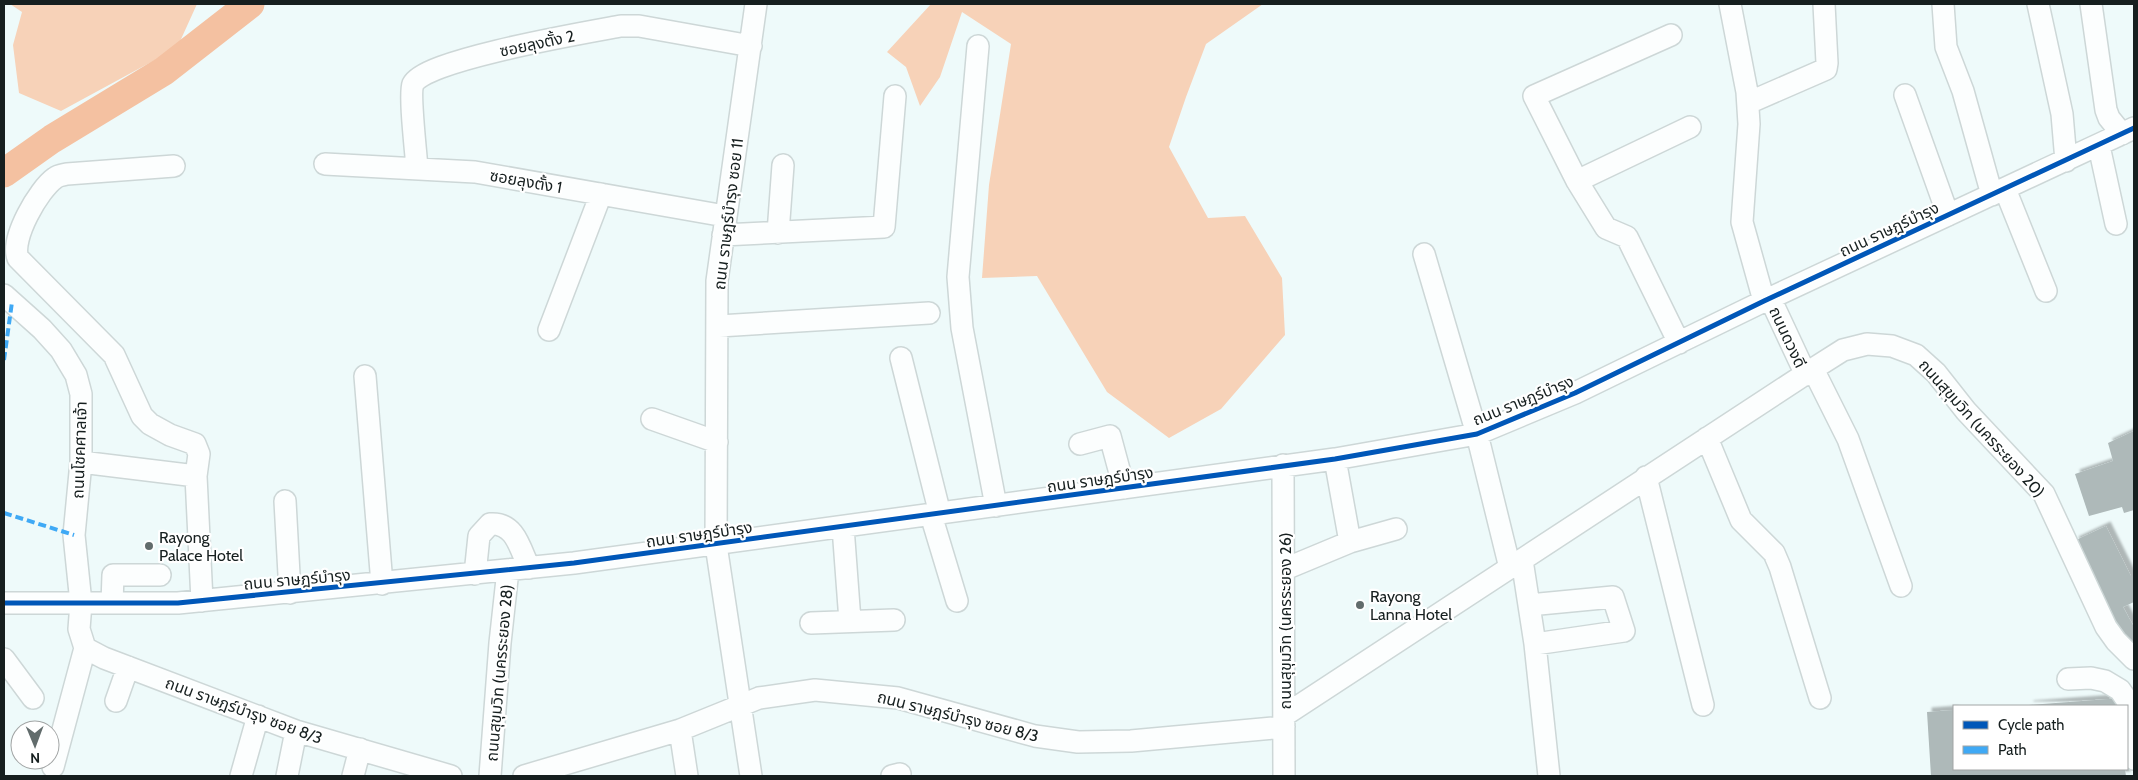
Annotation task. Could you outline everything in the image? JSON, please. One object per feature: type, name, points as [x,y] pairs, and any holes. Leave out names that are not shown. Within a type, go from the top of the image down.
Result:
[{"type":"street","name":"ถนน ราษฎร์บำรุง ซอย 11","points":[[751,776],[742,705],[716,544],[719,326],[717,281],[756,4]]},
{"type":"street","name":"ถนนดวงดี","points":[[1730,4],[1750,124],[1742,222],[1767,300],[1848,439],[1901,586]]},
{"type":"street","points":[[1748,103],[1826,69],[1824,4]]},
{"type":"street","points":[[1943,4],[1946,47],[1999,192],[2046,291]]},
{"type":"street","points":[[2038,4],[2062,114],[2066,161]]},
{"type":"street","points":[[2091,4],[2109,118],[2128,131]]},
{"type":"street","name":"ซอยลุงตั้ง 2","points":[[417,168],[412,87],[420,76],[441,66],[493,52],[621,26],[638,26],[751,46]]},
{"type":"street","points":[[1671,35],[1534,96],[1577,181],[1606,228],[1628,237],[1679,343]]},
{"type":"street","points":[[978,46],[958,277],[962,328],[996,506]]},
{"type":"street","points":[[1905,95],[1948,216]]},
{"type":"street","name":"ซอยลุงตั้ง 1","points":[[325,164],[475,172],[601,194],[724,226],[778,232],[884,227],[895,96]]},
{"type":"street","points":[[1577,181],[1690,127]]},
{"type":"street","name":"ถนน ราษฎร์บำรุง","points":[[4,603],[202,601],[529,568],[936,515],[1284,466],[1477,434],[1575,392],[2128,131]]},
{"type":"street","points":[[2099,146],[2116,224]]},
{"type":"street","points":[[778,232],[783,165]]},
{"type":"street","points":[[174,166],[57,176],[48,184],[29,212],[16,244],[16,252],[18,258],[114,355],[146,420],[158,430],[196,444],[200,454],[196,476],[202,601]]},
{"type":"street","points":[[549,330],[601,194]]},
{"type":"street","points":[[1424,254],[1529,605],[1549,776]]},
{"type":"street","name":"ถนนโชคศาลเจ้า","points":[[4,295],[42,329],[61,350],[76,375],[81,394],[83,418],[81,462],[74,535],[81,603]]},
{"type":"street","points":[[719,326],[929,313]]},
{"type":"street","name":"ถนนสุขุมวิท (นครระยอง 20)","points":[[1285,721],[1646,477],[1843,350],[1867,344],[1892,346],[1916,355],[1936,373],[1966,411],[2044,494],[2106,627],[2116,641],[2134,659]]},
{"type":"street","points":[[901,358],[957,600]]},
{"type":"street","points":[[365,376],[382,584]]},
{"type":"street","points":[[652,419],[717,442]]},
{"type":"street","points":[[1080,444],[1110,436],[1124,488]]},
{"type":"street","points":[[1707,438],[1742,520],[1774,553],[1820,698]]},
{"type":"street","points":[[1335,458],[1350,542]]},
{"type":"street","points":[[81,462],[196,476]]},
{"type":"street","name":"ถนนสุขุมวิท (นครระยอง 26)","points":[[1284,466],[1284,776]]},
{"type":"street","points":[[1646,477],[1703,705]]},
{"type":"street","points":[[285,501],[290,592]]},
{"type":"street","points":[[475,574],[479,536],[490,524],[505,525],[512,530],[529,568]]},
{"type":"street","points":[[843,527],[850,621]]},
{"type":"street","points":[[1285,569],[1350,542],[1396,529]]},
{"type":"street","name":"ถนนสุขุมวิท (นครระยอง 28)","points":[[490,776],[500,643],[508,570]]},
{"type":"street","points":[[112,603],[113,575],[160,575]]},
{"type":"street","points":[[1529,605],[1613,597],[1624,631],[1535,644]]},
{"type":"street","points":[[60,741],[85,648],[79,629],[81,603]]},
{"type":"street","points":[[811,623],[894,620]]},
{"type":"street","name":"ถนน ราษฎร์บำรุง ซอย 8/3","points":[[85,648],[128,667],[296,731],[360,749],[398,769],[451,776]]},
{"type":"street","points":[[4,660],[34,698]]},
{"type":"street","points":[[116,701],[128,667]]},
{"type":"street","points":[[2068,679],[2091,678],[2105,681],[2120,690],[2133,709],[2134,760]]},
{"type":"street","name":"ถนน ราษฎร์บำรุง ซอย 8/3","points":[[524,776],[547,773],[680,730],[759,698],[815,690],[898,698],[1035,736],[1078,742],[1131,741],[1285,721]]},
{"type":"street","points":[[241,776],[258,716]]},
{"type":"street","points":[[680,730],[687,776]]},
{"type":"street","points":[[287,776],[296,731]]},
{"type":"street","points":[[353,776],[360,749]]},
{"type":"shaded area","points":[[10,4],[197,4],[177,48],[61,111],[19,93],[13,45],[22,12]]},
{"type":"shaded area","points":[[931,4],[1263,4],[1206,44],[1169,147],[1208,218],[1245,216],[1282,278],[1285,335],[1221,409],[1169,438],[1107,392],[1037,276],[982,278],[989,185],[1011,44],[962,12],[940,77],[920,106],[906,67],[887,52]]},
{"type":"building","points":[[2134,431],[2134,510],[2124,513],[2122,507],[2089,516],[2075,474],[2113,461],[2108,443]]},
{"type":"building","points":[[2106,526],[2131,576],[2134,576],[2134,602],[2123,607],[2134,627],[2134,651],[2109,614],[2074,541]]},
{"type":"building","points":[[2122,698],[2122,705],[2029,705]]},
{"type":"building","points":[[1953,710],[1953,770],[2125,770],[2126,776],[1931,776],[1927,712]]},
{"type":"waterway","points":[[4,173],[52,139],[164,71],[250,4]]},
{"type":"marked path","points":[[4,360],[12,302]]},
{"type":"marked path","points":[[4,513],[74,535]]},
{"type":"cycle path","points":[[4,603],[178,603],[574,563],[1335,459],[1477,434],[1575,393],[1764,301],[2134,128]]},
{"type":"place","name":"Rayong Palace Hotel","points":[[149,546]]},
{"type":"place","name":"Rayong Lanna Hotel","points":[[1360,605]]}]
